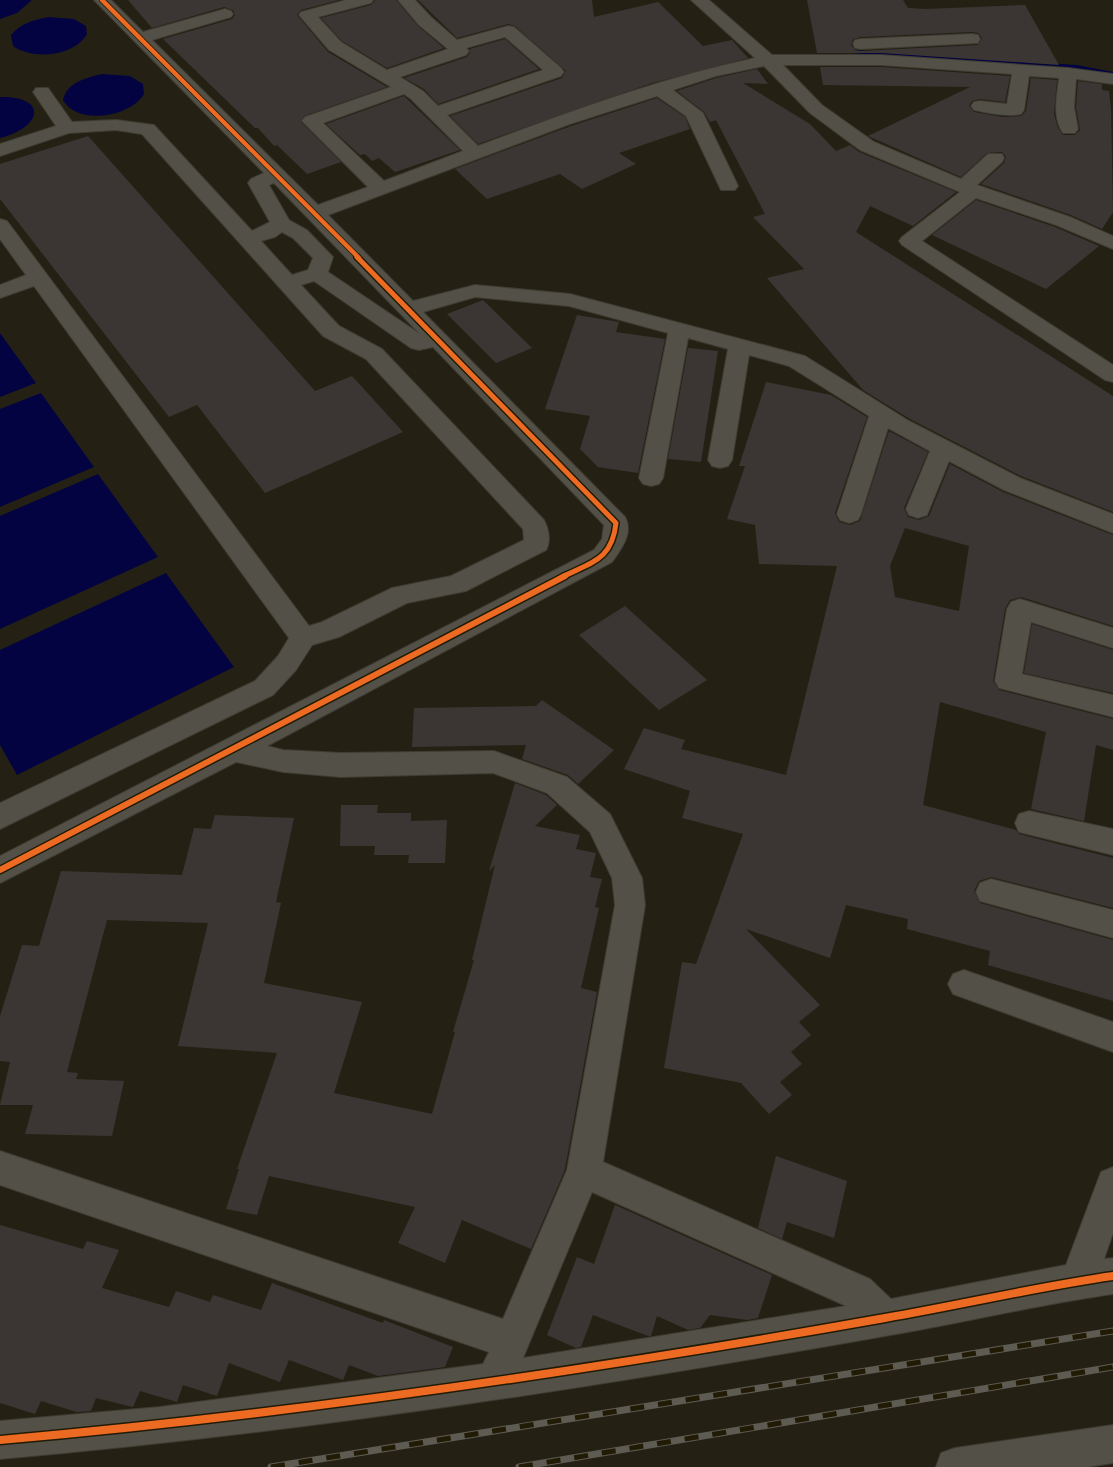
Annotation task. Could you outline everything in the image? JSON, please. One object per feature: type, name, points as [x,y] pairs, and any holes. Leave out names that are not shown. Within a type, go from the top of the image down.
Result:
[{"type":"street","points":[[365,0],[307,15],[335,46],[417,94],[475,153]]},
{"type":"street","points":[[386,76],[460,51],[425,21],[406,0]]},
{"type":"street","points":[[699,0],[762,54],[816,109],[867,146],[969,188],[1063,221],[1113,243]]},
{"type":"street","points":[[0,870],[234,750],[603,556],[614,541],[616,523],[315,213],[140,38],[107,1]]},
{"type":"street","points":[[140,38],[225,14]]},
{"type":"street","points":[[436,113],[555,72],[508,31],[455,46]]},
{"type":"street","points":[[315,213],[564,120],[661,90],[762,54],[972,39]]},
{"type":"street","points":[[762,54],[1068,73],[1113,79]]},
{"type":"street","points":[[980,106],[1015,110],[1021,70]]},
{"type":"street","points":[[1068,73],[1065,107],[1069,129]]},
{"type":"street","points":[[380,188],[310,121],[406,88]]},
{"type":"street","points":[[661,90],[694,113],[728,186]]},
{"type":"street","points":[[42,92],[67,128]]},
{"type":"street","points":[[0,150],[67,128],[116,125],[148,129],[331,331],[374,354],[535,526],[538,544],[457,584],[401,595],[330,630],[303,638],[287,663],[264,688],[0,817]]},
{"type":"street","points":[[995,158],[969,188],[908,241],[1113,375]]},
{"type":"street","points":[[276,174],[258,183],[282,224],[300,234],[323,257],[317,274]]},
{"type":"street","points":[[247,239],[268,233],[282,224]]},
{"type":"street","points":[[0,225],[303,638]]},
{"type":"street","points":[[287,283],[317,274]]},
{"type":"street","points":[[317,274],[419,343],[438,339]]},
{"type":"street","points":[[0,292],[38,278]]},
{"type":"street","points":[[409,310],[431,302],[474,291],[570,300],[798,361],[881,414],[1012,484],[1113,524]]},
{"type":"street","points":[[651,478],[679,329]]},
{"type":"street","points":[[720,460],[740,345]]},
{"type":"street","points":[[849,514],[881,414]]},
{"type":"street","points":[[918,509],[943,448]]},
{"type":"street","points":[[1113,638],[1020,609],[1008,682],[1113,706]]},
{"type":"street","points":[[234,750],[282,761],[341,764],[494,762],[557,785],[600,823],[627,878],[630,905],[584,1171],[495,1381]]},
{"type":"street","points":[[1029,823],[1113,842]]},
{"type":"street","points":[[991,892],[1113,924]]},
{"type":"street","points":[[964,984],[1113,1037]]},
{"type":"street","points":[[0,1168],[512,1341]]},
{"type":"street","points":[[584,1171],[857,1292],[885,1318]]},
{"type":"street","points":[[1078,1281],[1113,1184]]},
{"type":"street","points":[[0,1440],[160,1426],[495,1381],[885,1318],[1113,1276]]},
{"type":"street","points":[[955,1467],[1084,1458],[1113,1444]]},
{"type":"shaded area","points":[[0,0],[32,0],[17,13],[0,19]]},
{"type":"shaded area","points":[[48,17],[74,19],[86,26],[87,34],[73,48],[52,54],[31,53],[13,46],[11,35],[15,31],[28,23]]},
{"type":"shaded area","points":[[102,74],[130,76],[143,84],[144,94],[137,102],[116,113],[91,116],[70,108],[63,100],[65,94],[73,85],[84,79]]},
{"type":"shaded area","points":[[0,97],[16,98],[27,102],[33,107],[34,113],[25,127],[0,138]]},
{"type":"shaded area","points":[[0,333],[36,383],[0,397]]},
{"type":"shaded area","points":[[41,393],[94,467],[0,507],[0,409]]},
{"type":"shaded area","points":[[98,474],[158,557],[0,629],[0,516]]},
{"type":"shaded area","points":[[166,573],[234,667],[17,775],[0,745],[0,650]]},
{"type":"building","points":[[128,0],[339,0],[301,10],[297,15],[328,52],[387,87],[304,116],[301,122],[341,162],[307,174],[277,145],[274,146],[258,128],[255,128],[163,39],[232,19],[235,15],[233,10],[224,7],[152,28]]},
{"type":"building","points":[[375,0],[396,0],[418,26],[444,48],[387,68],[342,41],[321,18],[371,5]]},
{"type":"building","points":[[418,0],[592,0],[594,17],[658,2],[703,46],[732,40],[748,58],[649,84],[478,144],[450,116],[562,78],[566,71],[515,26],[508,24],[457,38]]},
{"type":"building","points":[[807,0],[903,0],[908,8],[926,9],[1025,5],[1059,65],[881,53],[817,53]],"holes":[[[978,33],[982,38],[978,45],[861,51],[855,50],[851,45],[853,39],[861,37]]]},
{"type":"building","points":[[505,39],[539,69],[438,104],[424,89],[404,78],[467,57],[470,49]]},
{"type":"building","points":[[820,67],[881,67],[1010,76],[1005,102],[980,99],[972,101],[969,106],[974,112],[1003,117],[1021,116],[1026,111],[1031,78],[1057,80],[1054,114],[1058,128],[1063,135],[1075,135],[1080,130],[1076,107],[1078,81],[1102,84],[1102,90],[1109,91],[1111,110],[1113,212],[1102,229],[1071,215],[981,184],[1004,163],[1006,157],[1002,152],[987,153],[961,177],[868,136],[970,87],[823,85]]},
{"type":"building","points":[[757,69],[768,84],[743,83],[810,124],[836,151],[850,145],[859,152],[956,192],[913,226],[870,206],[856,232],[1113,396],[1113,512],[1021,476],[910,419],[863,390],[767,278],[804,269],[753,217],[765,214],[716,120],[710,122],[704,112],[677,91],[716,78]]},
{"type":"building","points":[[404,96],[460,150],[395,172],[379,158],[372,161],[365,154],[360,155],[326,124]]},
{"type":"building","points":[[657,98],[685,117],[690,129],[619,153],[636,164],[582,189],[560,174],[487,199],[455,169],[571,126]]},
{"type":"building","points":[[88,136],[315,391],[352,376],[403,432],[265,493],[197,405],[169,417],[0,199],[0,164]]},
{"type":"building","points":[[976,200],[1055,227],[1099,246],[1046,289],[932,235]]},
{"type":"building","points":[[483,300],[532,348],[496,363],[447,314]]},
{"type":"building","points":[[577,315],[619,322],[616,332],[665,339],[638,473],[598,467],[580,449],[590,416],[545,409]]},
{"type":"building","points":[[688,348],[718,351],[701,462],[668,459]]},
{"type":"building","points":[[766,382],[831,395],[867,417],[835,513],[839,522],[850,525],[860,521],[889,431],[928,452],[904,508],[908,517],[919,520],[929,516],[950,464],[1003,492],[1113,535],[1113,626],[1021,597],[1010,600],[1005,609],[993,681],[999,690],[1113,719],[1113,750],[1096,745],[1084,821],[1031,809],[1046,732],[940,702],[923,805],[1016,830],[1019,834],[1113,858],[1113,908],[991,877],[979,881],[974,891],[980,903],[1113,940],[1113,1001],[988,965],[990,951],[907,929],[908,919],[846,905],[830,958],[746,929],[820,1005],[799,1022],[811,1035],[791,1052],[802,1064],[780,1082],[792,1095],[769,1114],[741,1083],[664,1068],[682,962],[696,964],[743,834],[682,818],[690,791],[624,769],[644,728],[685,740],[681,749],[786,775],[837,566],[759,564],[755,525],[727,519],[745,466],[739,466]],"holes":[[[905,528],[969,546],[959,611],[895,597],[890,566]]]},
{"type":"building","points":[[625,606],[707,680],[659,710],[579,635]]},
{"type":"building","points":[[1032,624],[1113,650],[1113,693],[1024,673]]},
{"type":"building","points":[[542,700],[614,750],[578,784],[568,775],[522,759],[526,745],[412,747],[414,708],[536,706]]},
{"type":"building","points":[[515,783],[546,795],[557,805],[535,826],[580,835],[576,849],[596,853],[590,877],[602,879],[595,907],[599,908],[581,988],[597,992],[567,1158],[564,1172],[531,1249],[462,1220],[445,1263],[398,1243],[415,1207],[269,1176],[257,1215],[226,1209],[239,1169],[237,1169],[277,1053],[178,1046],[208,923],[107,920],[67,1072],[78,1073],[76,1079],[124,1081],[112,1136],[25,1134],[33,1105],[0,1105],[10,1062],[0,1061],[0,1016],[22,945],[39,946],[61,871],[182,875],[194,828],[211,829],[215,815],[294,818],[276,902],[281,903],[264,983],[362,1002],[334,1093],[432,1114],[474,960],[472,960],[495,865],[489,871]]},
{"type":"building","points":[[341,805],[378,805],[377,813],[411,813],[411,821],[447,820],[445,863],[408,863],[409,855],[374,855],[375,846],[340,846]]},
{"type":"building","points":[[776,1156],[847,1181],[834,1238],[787,1222],[782,1239],[758,1228]]},
{"type":"building","points":[[615,1205],[772,1275],[758,1318],[747,1320],[710,1315],[700,1328],[688,1330],[657,1316],[651,1336],[648,1336],[593,1315],[581,1347],[576,1348],[547,1335],[577,1257],[594,1264]]},
{"type":"building","points":[[0,1225],[83,1249],[87,1241],[119,1250],[102,1288],[169,1307],[176,1291],[210,1302],[213,1295],[261,1310],[272,1283],[383,1323],[384,1320],[453,1347],[445,1367],[378,1376],[349,1365],[343,1380],[289,1360],[280,1382],[229,1363],[217,1396],[183,1385],[177,1402],[140,1391],[133,1407],[96,1398],[91,1411],[77,1412],[41,1401],[35,1414],[0,1403]]},
{"type":"waterway","points":[[854,52],[1077,67],[1113,74]]},
{"type":"railway","points":[[271,1467],[1113,1331]]},
{"type":"railway","points":[[519,1467],[1113,1367]]},
{"type":"cycle path","points":[[0,870],[234,750],[603,556],[614,541],[616,523],[315,213],[102,0]]},
{"type":"cycle path","points":[[0,1440],[160,1426],[495,1381],[885,1318],[1113,1276]]}]
